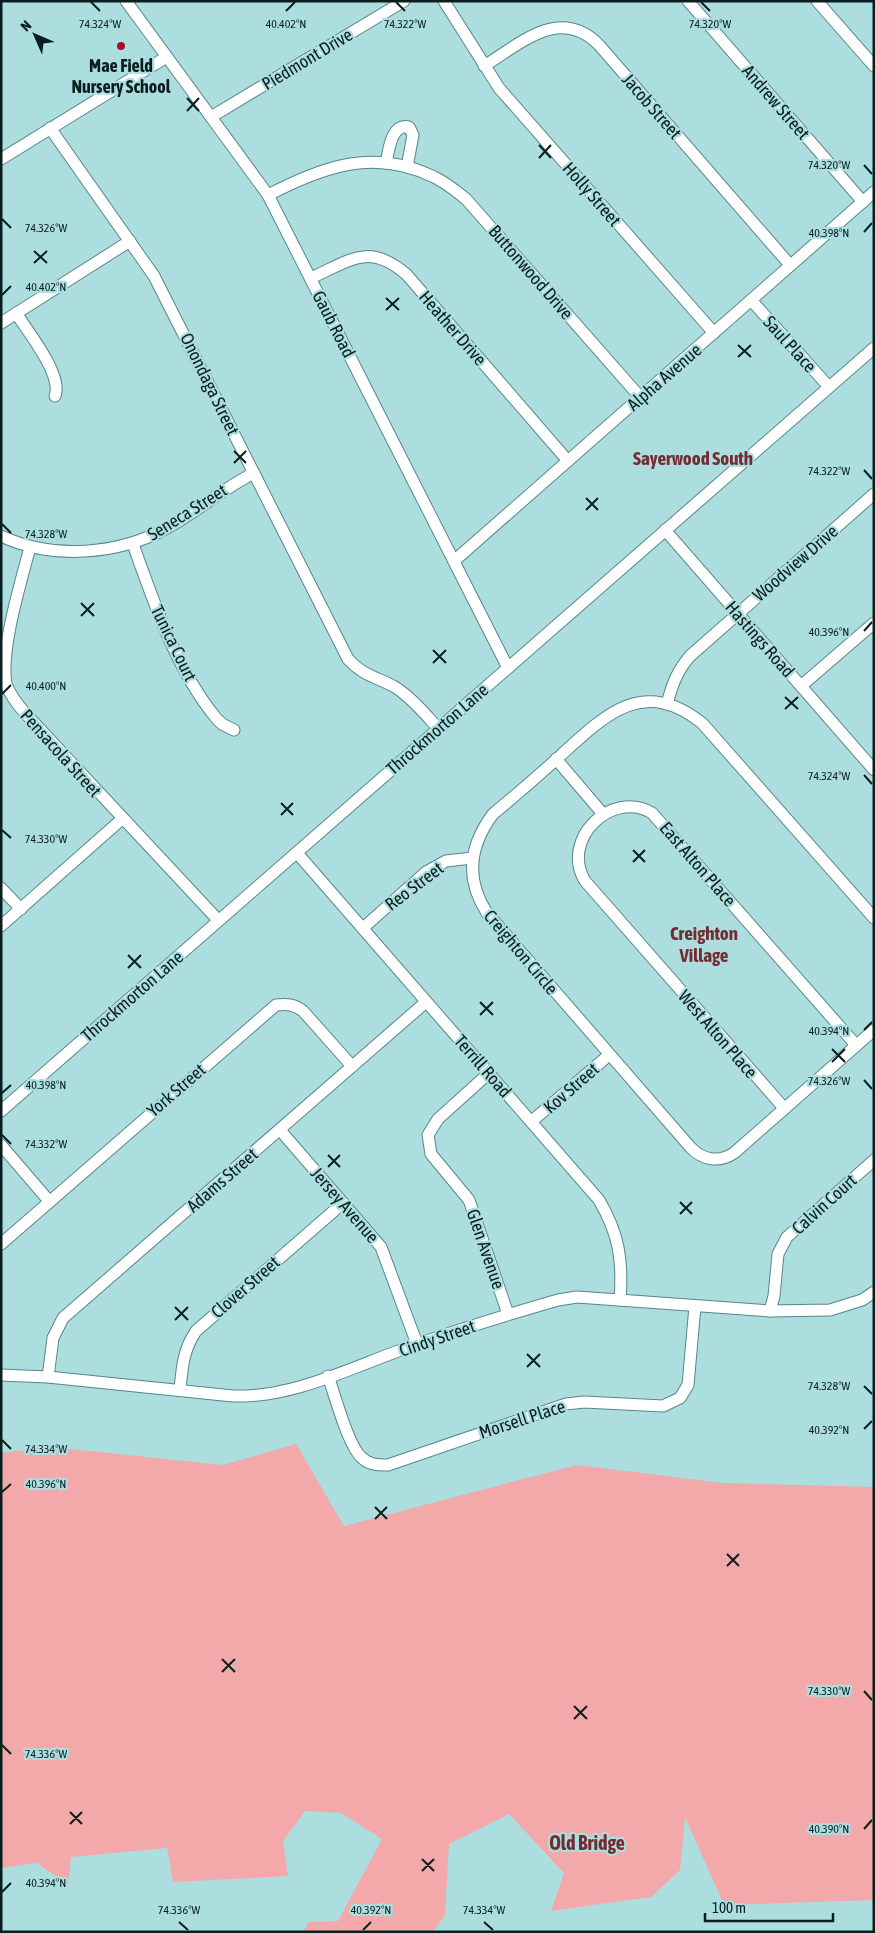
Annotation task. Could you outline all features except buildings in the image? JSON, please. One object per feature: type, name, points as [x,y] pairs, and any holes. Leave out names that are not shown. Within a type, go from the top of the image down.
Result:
[{"type":"street","name":"Gaub Road","points":[[126,1],[165,58],[268,195],[508,668]]},
{"type":"street","name":"Piedmont Drive","points":[[211,117],[404,1]]},
{"type":"street","name":"Holly Street","points":[[444,1],[484,66],[505,95],[714,333]]},
{"type":"street","name":"Andrew Street","points":[[688,1],[863,202]]},
{"type":"street","points":[[817,1],[874,66]]},
{"type":"street","name":"Jacob Street","points":[[484,66],[548,28],[565,28],[588,35],[599,45],[790,265]]},
{"type":"street","points":[[1,159],[165,58]]},
{"type":"street","points":[[386,162],[393,136],[399,128],[404,126],[409,127],[413,135],[407,166]]},
{"type":"street","name":"Onondaga Street","points":[[50,128],[154,276],[348,659],[364,674],[387,683],[403,693],[438,728]]},
{"type":"street","name":"Buttonwood Drive","points":[[268,195],[326,168],[363,162],[386,162],[407,166],[436,178],[466,199],[640,397]]},
{"type":"street","name":"Alpha Avenue","points":[[454,561],[874,192]]},
{"type":"street","points":[[1,323],[130,242]]},
{"type":"street","name":"Heather Drive","points":[[311,278],[355,258],[372,256],[390,260],[407,275],[568,461]]},
{"type":"street","name":"Saul Place","points":[[751,300],[829,388]]},
{"type":"street","points":[[16,313],[53,371],[57,382],[55,396]]},
{"type":"street","name":"Throckmorton Lane","points":[[1,1111],[874,348]]},
{"type":"street","name":"Seneca Street","points":[[1,536],[30,546],[72,551],[133,544],[167,528],[222,490],[254,472]]},
{"type":"street","name":"Woodview Drive","points":[[667,704],[672,683],[680,668],[695,652],[874,494]]},
{"type":"street","name":"Hastings Road","points":[[665,530],[874,770]]},
{"type":"street","name":"Tunica Court","points":[[133,544],[157,611],[188,673],[216,718],[222,724],[234,730]]},
{"type":"street","name":"Pensacola Street","points":[[30,546],[5,646],[3,665],[10,693],[21,709],[218,920]]},
{"type":"street","points":[[801,686],[874,623]]},
{"type":"street","name":"Creighton Circle","points":[[874,918],[702,723],[680,709],[667,704],[645,702],[618,709],[600,720],[493,814],[480,834],[472,858],[475,890],[487,913],[691,1148],[704,1158],[718,1159],[728,1157],[874,1030]]},
{"type":"street","points":[[864,759],[874,751]]},
{"type":"street","points":[[556,759],[603,814]]},
{"type":"street","name":"East Alton Place","points":[[603,814],[628,806],[652,813],[856,1045]]},
{"type":"street","name":"West Alton Place","points":[[603,814],[587,831],[578,848],[578,865],[585,881],[784,1108]]},
{"type":"street","points":[[1,926],[122,819]]},
{"type":"street","name":"Terrill Road","points":[[298,853],[426,1002],[586,1182],[608,1214],[616,1233],[620,1257],[620,1300]]},
{"type":"street","name":"Reo Street","points":[[363,928],[426,872],[446,861],[472,858]]},
{"type":"street","points":[[1,888],[21,909]]},
{"type":"street","name":"Adams Street","points":[[48,1377],[53,1338],[64,1318],[426,1002]]},
{"type":"street","name":"York Street","points":[[1,1244],[276,1006],[286,1004],[296,1006],[303,1011],[352,1065]]},
{"type":"street","name":"Kov Street","points":[[532,1121],[609,1055]]},
{"type":"street","name":"Glen Avenue","points":[[489,1073],[438,1119],[432,1126],[428,1144],[436,1162],[469,1200],[508,1314]]},
{"type":"street","name":"Jersey Avenue","points":[[280,1130],[382,1247],[417,1344]]},
{"type":"street","points":[[1,1145],[49,1201]]},
{"type":"street","name":"Calvin Court","points":[[770,1310],[774,1296],[776,1264],[782,1245],[793,1230],[874,1160]]},
{"type":"street","name":"Clover Street","points":[[180,1390],[182,1362],[187,1344],[196,1330],[343,1203]]},
{"type":"street","name":"Cindy Street","points":[[1,1375],[48,1377],[233,1396],[262,1396],[328,1376],[508,1314],[567,1299],[620,1300],[770,1310],[830,1310],[862,1300],[874,1292]]},
{"type":"street","name":"Morsell Place","points":[[328,1376],[356,1451],[369,1463],[378,1466],[388,1465],[566,1404],[584,1402],[669,1405],[684,1395],[688,1385],[695,1306]]},
{"type":"shaded area","points":[[296,1444],[344,1526],[577,1465],[722,1483],[874,1487],[874,1900],[724,1905],[685,1817],[680,1870],[651,1897],[551,1911],[564,1873],[509,1814],[449,1844],[445,1915],[433,1932],[303,1932],[309,1922],[338,1921],[382,1839],[341,1813],[305,1811],[283,1841],[288,1876],[173,1882],[167,1848],[71,1857],[68,1884],[36,1863],[1,1868],[1,1453],[51,1447],[223,1465]]},
{"type":"place","name":"Mae Field Nursery School","points":[[121,46]]},
{"type":"district","name":"Sayerwood South","points":[[693,458]]},
{"type":"district","name":"Creighton Village","points":[[704,944]]},
{"type":"district","name":"Old Bridge","points":[[587,1842]]}]
